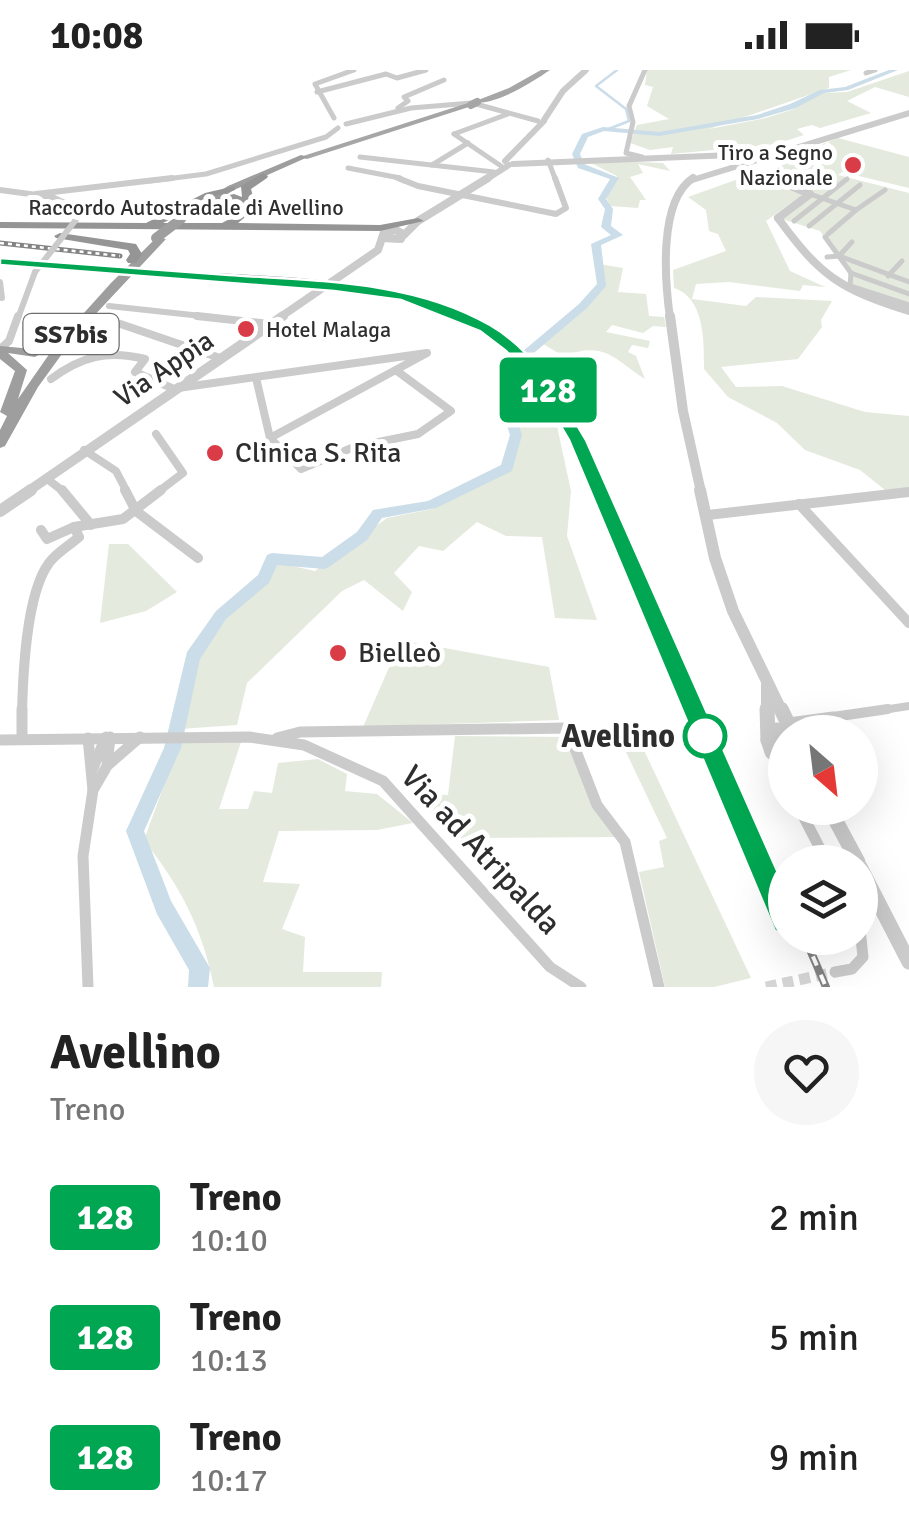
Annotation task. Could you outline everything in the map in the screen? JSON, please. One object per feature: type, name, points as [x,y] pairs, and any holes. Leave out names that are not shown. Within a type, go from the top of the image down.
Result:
[{"type":"highway","name":"SS7bis","points":[[0,427],[26,382],[132,260],[231,188],[304,157]]},
{"type":"highway","name":"SS7bis","points":[[215,199],[261,175]]},
{"type":"highway","points":[[179,223],[250,223],[244,189],[261,175]]},
{"type":"highway","points":[[179,223],[197,197],[231,188]]},
{"type":"highway","points":[[197,197],[209,194],[215,199],[236,198],[246,208],[237,221],[214,227]]},
{"type":"highway","name":"Raccordo Autostradale di Avellino","points":[[3,227],[101,230],[179,223],[214,227],[250,223],[271,228],[387,235]]},
{"type":"highway","name":"Raccordo Autostradale di Avellino","points":[[3,227],[179,223],[356,231],[377,237],[416,224]]},
{"type":"highway","points":[[3,227],[123,244],[135,250],[132,260]]},
{"type":"highway","points":[[101,230],[86,236],[130,242],[158,238]]},
{"type":"highway","name":"SS7bis","points":[[0,443],[28,388],[48,362],[158,238]]},
{"type":"highway","points":[[2,348],[18,353],[43,350],[67,331]]},
{"type":"highway","points":[[2,348],[21,370],[7,412]]},
{"type":"main road","name":"SS7bis","points":[[304,157],[474,104],[546,70]]},
{"type":"street","points":[[340,123],[315,84],[354,70]]},
{"type":"street","points":[[317,92],[386,74],[397,78],[426,70]]},
{"type":"street","name":"Via Appia","points":[[0,511],[354,266],[387,235],[416,224],[507,164],[563,90],[586,70]]},
{"type":"street","points":[[642,157],[626,153],[632,120],[629,106],[645,70]]},
{"type":"street","points":[[866,74],[875,70]]},
{"type":"street","points":[[3,192],[36,194],[206,174],[326,137],[340,123],[404,106],[408,102],[404,97],[444,80]]},
{"type":"street","points":[[378,114],[474,104],[541,120]]},
{"type":"street","points":[[507,164],[454,134],[510,113]]},
{"type":"street","points":[[783,715],[733,611],[715,558],[683,411],[664,274],[673,205],[684,184],[696,176],[909,114]]},
{"type":"street","points":[[431,166],[468,143]]},
{"type":"street","points":[[360,158],[431,166],[776,154]]},
{"type":"street","points":[[368,171],[382,160]]},
{"type":"street","points":[[348,168],[537,212],[562,212],[566,208],[548,160]]},
{"type":"street","points":[[738,164],[822,200],[856,210]]},
{"type":"street","points":[[794,222],[848,179]]},
{"type":"street","points":[[809,226],[860,185]]},
{"type":"street","points":[[885,190],[827,236],[851,273],[909,294]]},
{"type":"street","points":[[2,348],[36,272],[80,210],[36,194]]},
{"type":"street","points":[[810,194],[778,218],[779,232],[798,261],[816,279],[909,308]]},
{"type":"street","name":"Via Appia","points":[[354,266],[380,256],[387,235]]},
{"type":"street","points":[[838,256],[852,242]]},
{"type":"street","points":[[828,257],[838,256],[909,282]]},
{"type":"street","points":[[872,293],[902,261]]},
{"type":"street","points":[[851,273],[850,286],[909,308]]},
{"type":"street","points":[[0,282],[1,298],[16,297]]},
{"type":"street","points":[[109,306],[270,324]]},
{"type":"street","points":[[100,317],[220,358]]},
{"type":"street","points":[[52,379],[74,361],[114,350],[144,359],[135,372],[175,388],[427,353],[270,438]]},
{"type":"street","points":[[256,378],[270,438],[301,469],[354,447],[431,430],[450,412],[397,371]]},
{"type":"street","points":[[40,530],[52,539],[74,527],[124,519],[136,511],[183,472],[156,434]]},
{"type":"street","points":[[84,450],[116,470],[136,511],[198,558]]},
{"type":"street","points":[[46,478],[57,484],[91,525]]},
{"type":"street","points":[[708,515],[909,492]]},
{"type":"street","points":[[799,504],[909,623]]},
{"type":"street","points":[[22,739],[25,638],[48,564],[79,537],[74,527]]},
{"type":"street","points":[[766,680],[771,715]]},
{"type":"street","points":[[847,715],[909,706]]},
{"type":"street","points":[[270,740],[300,732],[568,728],[597,806],[625,842],[659,987]]},
{"type":"street","points":[[92,783],[140,736]]},
{"type":"street","points":[[0,740],[158,736]]},
{"type":"street","name":"Via ad Atripalda","points":[[158,736],[304,745],[383,781],[481,884],[550,966],[582,987]]},
{"type":"street","points":[[106,766],[108,737]]},
{"type":"street","points":[[88,987],[82,856],[92,783],[108,737]]},
{"type":"street","points":[[88,738],[92,783]]},
{"type":"street","points":[[878,902],[909,962]]},
{"type":"street","points":[[835,972],[852,969],[863,955]]},
{"type":"shaded area","points":[[647,70],[851,70],[829,77],[829,88],[709,129],[766,118],[794,109],[823,93],[847,92],[909,71],[909,97],[875,87],[847,101],[871,113],[820,128],[812,125],[797,129],[804,135],[776,144],[671,154],[673,147],[650,150],[630,143],[637,125],[669,119],[647,106],[653,87],[645,85]]},
{"type":"shaded area","points":[[838,138],[909,157],[909,188],[842,172],[838,175],[909,193],[909,307],[848,288],[851,277],[820,231],[782,219],[808,191],[766,221],[790,271],[825,287],[803,285],[800,291],[729,282],[696,284],[692,299],[746,306],[756,297],[832,301],[821,320],[822,327],[798,359],[721,367],[736,387],[782,386],[865,412],[909,416],[909,488],[885,490],[860,470],[805,450],[777,423],[728,397],[704,369],[703,334],[697,311],[684,293],[674,288],[673,270],[726,251],[718,234],[709,231],[706,210],[688,197],[744,177],[783,175],[777,168],[789,162],[781,156],[810,152],[825,143],[836,148],[828,142]]},
{"type":"shaded area","points":[[585,160],[663,163],[670,171],[638,164],[643,173],[630,177],[646,200],[640,200],[638,208],[610,206],[606,197],[617,176]]},
{"type":"shaded area","points":[[599,264],[623,268],[618,292],[646,294],[649,316],[664,317],[666,327],[653,326],[643,333],[612,325],[606,332],[650,341],[648,348],[632,345],[628,352],[636,356],[645,379],[609,354],[590,350],[563,356],[540,342],[583,306],[602,284]]},
{"type":"shaded area","points":[[522,359],[540,382],[554,412],[571,491],[567,536],[597,620],[555,618],[542,537],[506,536],[477,522],[443,551],[419,546],[394,573],[412,592],[403,611],[364,580],[342,591],[247,683],[237,725],[180,729],[194,671],[212,631],[264,579],[275,562],[315,571],[387,518],[432,509],[507,469],[517,436],[506,374]]},
{"type":"shaded area","points":[[109,544],[128,544],[177,592],[146,611],[100,623]]},
{"type":"shaded area","points":[[401,640],[549,667],[559,720],[363,727]]},
{"type":"shaded area","points":[[455,736],[566,737],[618,837],[458,838],[448,823],[443,824],[414,794],[448,795]]},
{"type":"shaded area","points":[[180,742],[241,742],[219,809],[248,809],[254,791],[272,793],[278,763],[318,759],[347,774],[345,791],[377,794],[413,823],[377,830],[279,831],[263,882],[300,884],[282,929],[305,937],[303,972],[382,972],[381,987],[214,987],[188,909],[144,840]]},
{"type":"shaded area","points":[[643,748],[751,978],[714,987],[665,987],[639,872],[664,867],[659,841],[667,838],[626,752]]},
{"type":"waterway","points":[[606,130],[629,121],[626,109],[596,86],[617,70]]},
{"type":"waterway","points":[[198,987],[200,968],[164,907],[135,831],[172,748],[193,657],[221,615],[264,579],[272,559],[324,563],[362,536],[378,514],[431,505],[507,468],[516,435],[506,404],[503,373],[583,306],[602,284],[596,244],[618,235],[606,227],[609,209],[602,199],[615,178],[581,166],[576,154],[585,136],[603,129],[659,134],[758,117],[822,91],[846,89],[895,70]]},
{"type":"tunnel","points":[[766,987],[835,972]]},
{"type":"railway","points":[[0,243],[120,256]]},
{"type":"railway","points":[[0,262],[107,270]]},
{"type":"railway","points":[[137,272],[359,288],[443,309],[502,341],[538,376],[576,436],[695,712]]},
{"type":"railway","points":[[694,709],[768,881]]},
{"type":"railway","points":[[812,955],[826,987]]},
{"type":"train","name":"128","points":[[0,262],[334,287],[403,296],[450,312],[499,337],[530,365],[578,440],[768,881]]},
{"type":"place","name":"Tiro a Segno Nazionale","points":[[853,165]]},
{"type":"place","name":"Hotel Malaga","points":[[246,329]]},
{"type":"place","name":"Clinica S. Rita","points":[[215,453]]},
{"type":"place","name":"Bielleò","points":[[338,653]]},
{"type":"place","name":"Avellino","points":[[705,736]]}]
